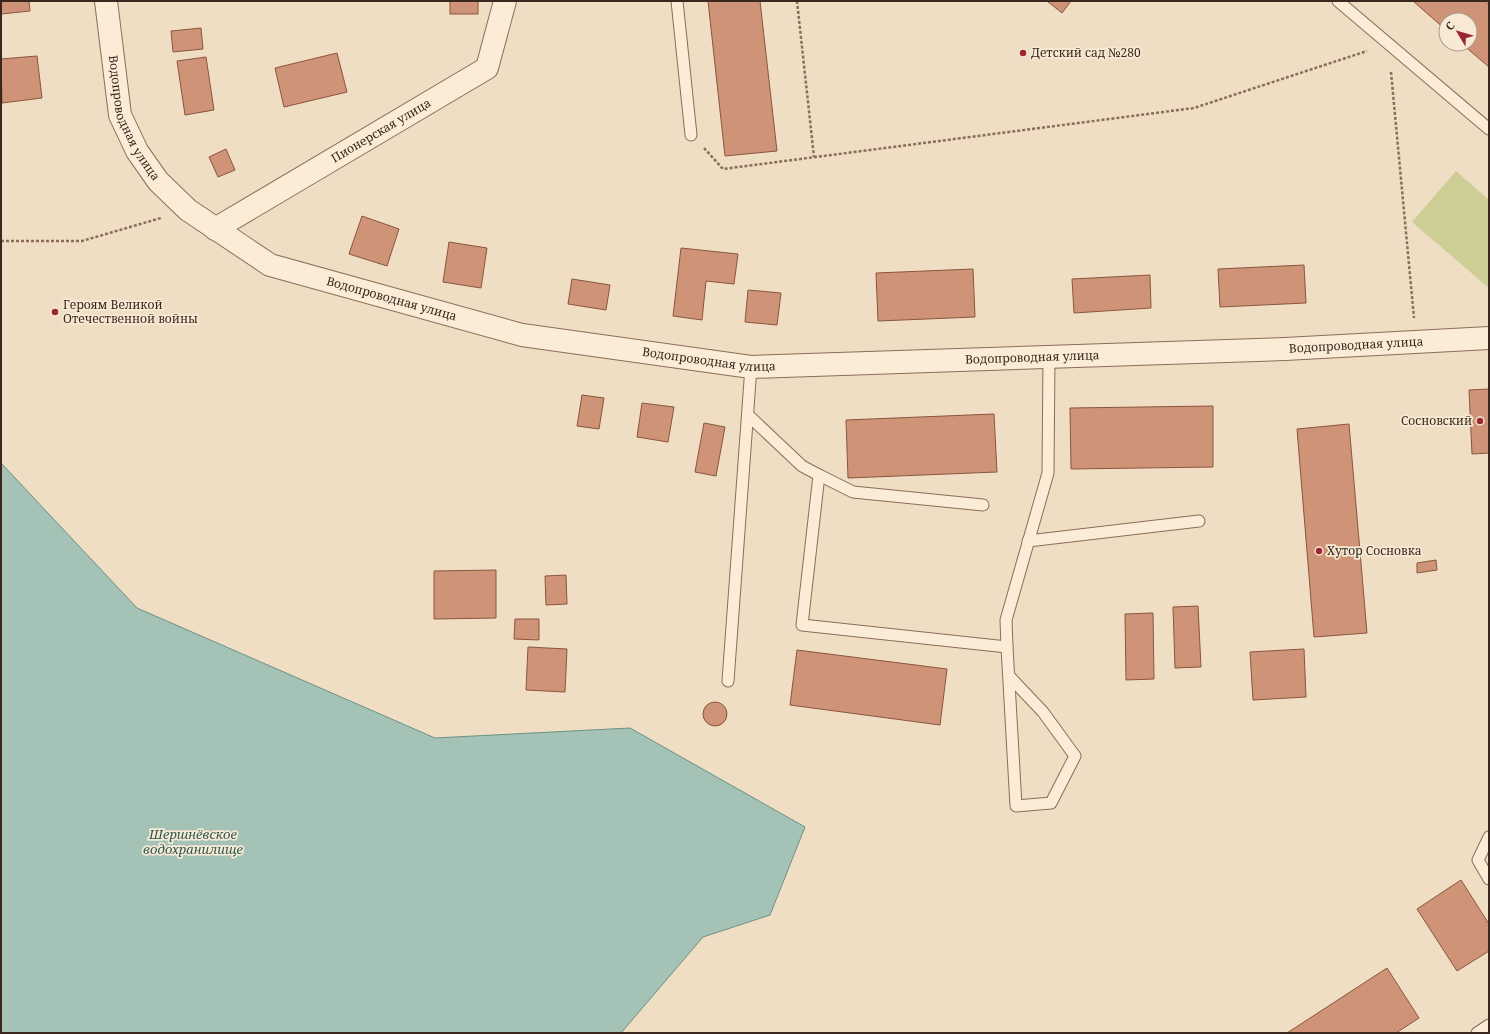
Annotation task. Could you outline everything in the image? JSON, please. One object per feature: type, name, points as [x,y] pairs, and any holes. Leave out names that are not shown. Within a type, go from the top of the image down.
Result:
[{"type":"street","name":"Водопроводная улица","points":[[106,1],[120,115],[137,151],[158,181],[188,210],[270,265],[522,335],[751,367],[1285,349],[1489,338]]},
{"type":"street","name":"Пионерская улица","points":[[215,229],[487,68],[505,1]]},
{"type":"lane","points":[[677,1],[691,135]]},
{"type":"lane","points":[[1338,1],[1489,129]]},
{"type":"lane","points":[[1009,676],[1043,712],[1075,756],[1051,803],[1016,806],[1007,647],[1006,620],[1048,473],[1049,357]]},
{"type":"lane","points":[[728,681],[751,367]]},
{"type":"lane","points":[[748,415],[802,466],[853,492],[983,505]]},
{"type":"lane","points":[[819,475],[802,626],[1007,647]]},
{"type":"lane","points":[[1028,540],[1199,521]]},
{"type":"lane","points":[[1489,837],[1478,860],[1489,879]]},
{"type":"lane","points":[[1477,1033],[1489,1025]]},
{"type":"path","points":[[797,1],[814,157]]},
{"type":"path","points":[[691,135],[723,169],[1194,108],[1388,44],[1417,342]]},
{"type":"path","points":[[1,241],[82,241],[188,210]]},
{"type":"green space","points":[[1456,171],[1489,200],[1489,288],[1412,222]]},
{"type":"water","name":"Шершнёвское водохранилище","points":[[1,463],[137,608],[435,738],[630,728],[805,827],[770,915],[703,937],[621,1033],[1,1033]]},
{"type":"building","points":[[1,1],[29,1],[30,11],[1,14]]},
{"type":"building","points":[[450,1],[478,1],[478,14],[450,14]]},
{"type":"building","points":[[708,1],[760,1],[777,151],[725,156]]},
{"type":"building","points":[[1047,1],[1071,1],[1062,13]]},
{"type":"building","points":[[1413,1],[1485,1],[1489,5],[1489,67],[1471,52],[1478,52],[1478,12],[1438,12],[1438,23]]},
{"type":"building","points":[[201,28],[203,49],[173,52],[171,31]]},
{"type":"building","points":[[337,53],[347,92],[284,107],[275,68]]},
{"type":"building","points":[[37,56],[42,98],[2,103],[1,59]]},
{"type":"building","points":[[206,57],[214,110],[185,115],[177,61]]},
{"type":"building","points":[[226,149],[235,170],[218,177],[209,157]]},
{"type":"building","points":[[362,216],[399,229],[387,266],[349,254]]},
{"type":"building","points":[[449,242],[487,248],[481,288],[443,282]]},
{"type":"building","points":[[681,248],[738,254],[734,284],[706,281],[702,320],[673,316]]},
{"type":"building","points":[[1304,265],[1306,303],[1220,307],[1218,269]]},
{"type":"building","points":[[973,269],[975,317],[878,321],[876,273]]},
{"type":"building","points":[[1150,275],[1151,308],[1074,313],[1072,279]]},
{"type":"building","points":[[572,279],[610,285],[606,310],[568,304]]},
{"type":"building","points":[[748,290],[781,293],[777,325],[745,322]]},
{"type":"building","name":"Сосновский","points":[[1489,389],[1489,453],[1472,454],[1469,390]]},
{"type":"building","points":[[582,395],[604,398],[599,429],[577,426]]},
{"type":"building","points":[[642,403],[674,407],[668,442],[637,437]]},
{"type":"building","points":[[1213,406],[1213,467],[1071,469],[1070,408]]},
{"type":"building","points":[[994,414],[997,472],[848,478],[846,420]]},
{"type":"building","points":[[704,423],[725,427],[716,476],[695,472]]},
{"type":"building","points":[[1349,424],[1367,633],[1314,637],[1297,429]]},
{"type":"building","points":[[1436,560],[1437,570],[1417,573],[1417,563]]},
{"type":"building","points":[[496,570],[496,618],[434,619],[434,571]]},
{"type":"building","points":[[566,575],[567,604],[546,605],[545,576]]},
{"type":"building","points":[[1198,606],[1201,667],[1175,668],[1173,607]]},
{"type":"building","points":[[1153,613],[1154,679],[1126,680],[1125,614]]},
{"type":"building","points":[[515,619],[539,619],[539,640],[514,639]]},
{"type":"building","points":[[528,647],[567,649],[565,692],[526,690]]},
{"type":"building","points":[[1304,649],[1306,697],[1253,700],[1250,652]]},
{"type":"building","points":[[797,650],[947,669],[940,725],[790,705]]},
{"type":"building","points":[[715,702],[724,705],[727,714],[724,723],[715,726],[706,723],[703,714],[706,705]]},
{"type":"building","points":[[1461,880],[1489,924],[1489,951],[1457,971],[1417,909]]},
{"type":"building","points":[[1387,968],[1419,1018],[1396,1033],[1287,1033]]},
{"type":"place","name":"Детский сад №280","points":[[1023,53]]},
{"type":"place","name":"Героям Великой Отечественной войны","points":[[55,312]]},
{"type":"place","name":"Сосновский","points":[[1480,421]]},
{"type":"place","name":"Хутор Сосновка","points":[[1319,551]]}]
